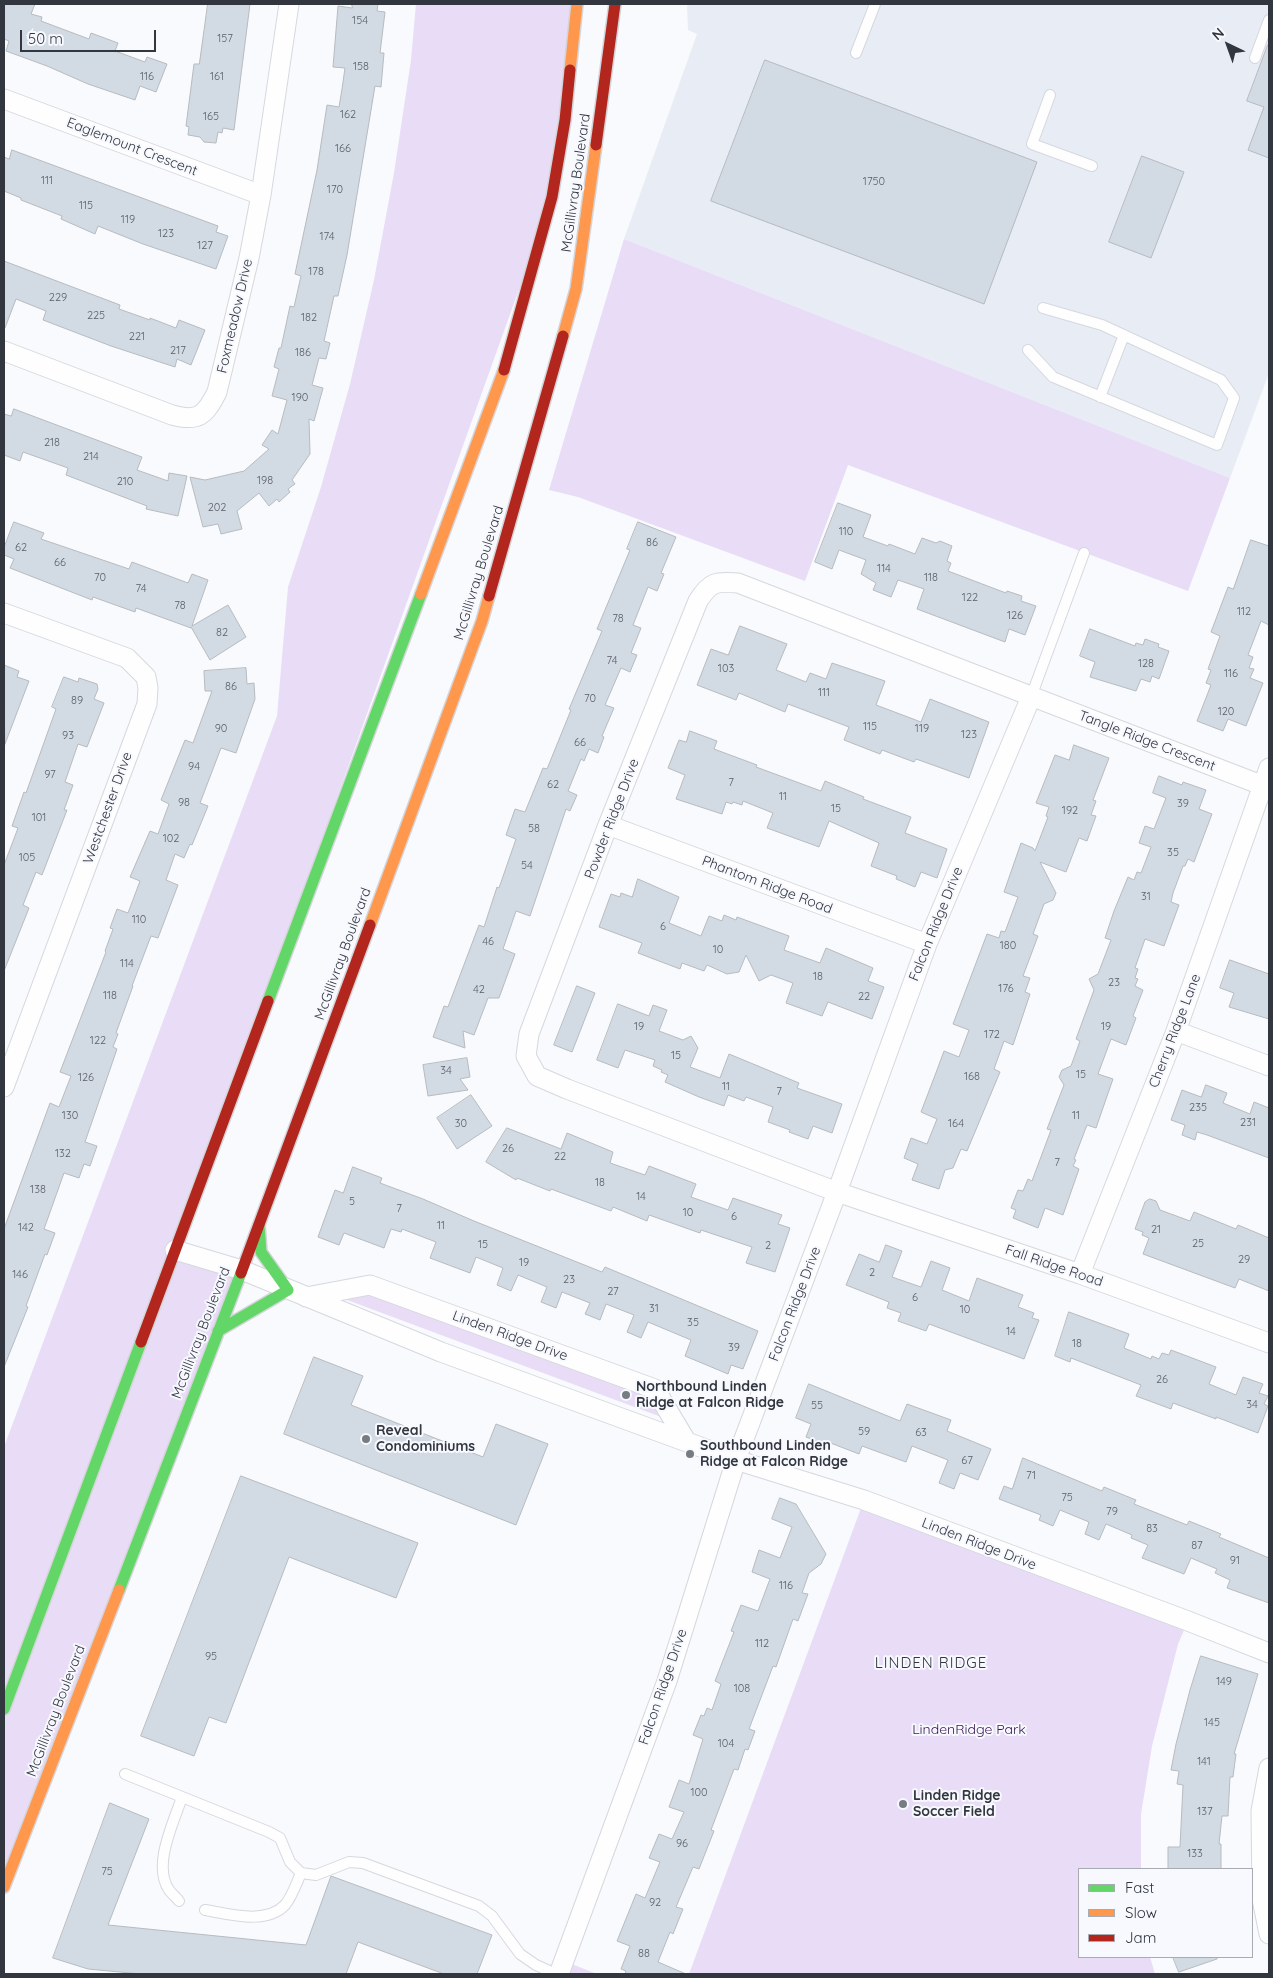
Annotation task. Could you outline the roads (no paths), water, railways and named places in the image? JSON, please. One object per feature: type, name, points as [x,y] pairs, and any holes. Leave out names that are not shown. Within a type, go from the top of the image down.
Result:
[{"type":"main road","name":"McGillivray Boulevard","points":[[4,1709],[502,376],[552,197],[565,120],[577,4]]},
{"type":"main road","name":"McGillivray Boulevard","points":[[4,1887],[242,1270],[485,611],[576,289],[615,4]]},
{"type":"main road","points":[[218,1331],[288,1290],[261,1252],[259,1223]]},
{"type":"street","name":"Foxmeadow Drive","points":[[4,351],[172,415],[187,419],[200,416],[210,407],[217,392],[249,258],[261,195],[289,4]]},
{"type":"street","name":"Eaglemount Crescent","points":[[4,99],[261,195]]},
{"type":"street","name":"Powder Ridge Drive","points":[[837,1192],[537,1076],[526,1056],[529,1034],[608,825],[698,601],[706,588],[720,581],[738,583],[1031,697]]},
{"type":"street","name":"Westchester Drive","points":[[4,612],[128,658],[146,677],[148,688],[147,704],[4,1087]]},
{"type":"street","name":"Tangle Ridge Crescent","points":[[1031,697],[1266,787]]},
{"type":"street","name":"Falcon Ridge Drive","points":[[558,1974],[667,1681],[736,1460],[837,1192],[926,944],[1031,697]]},
{"type":"street","points":[[1266,787],[1269,768]]},
{"type":"street","name":"Cherry Ridge Lane","points":[[1080,1274],[1176,1031],[1266,787]]},
{"type":"street","name":"Phantom Ridge Road","points":[[608,825],[926,944]]},
{"type":"street","points":[[1176,1031],[1269,1066]]},
{"type":"street","name":"Fall Ridge Road","points":[[837,1192],[1080,1274],[1269,1344]]},
{"type":"street","name":"Linden Ridge Drive","points":[[175,1250],[242,1270],[441,1352],[736,1460],[864,1500],[1179,1617],[1269,1653]]},
{"type":"street","name":"Linden Ridge Drive","points":[[306,1297],[370,1285],[656,1389],[686,1441]]},
{"type":"street","points":[[1269,1768],[1261,1811],[1262,1899],[1269,1934]]},
{"type":"lane","points":[[856,53],[875,4]]},
{"type":"lane","points":[[1255,58],[1269,20]]},
{"type":"lane","points":[[1050,95],[1032,144],[1092,166]]},
{"type":"lane","points":[[1028,350],[1053,377],[1217,445],[1234,398],[1221,380],[1102,325],[1043,308]]},
{"type":"lane","points":[[1100,397],[1124,335]]},
{"type":"lane","points":[[1031,697],[1084,553]]},
{"type":"lane","points":[[124,1774],[280,1838],[290,1862],[301,1873],[316,1875],[349,1862],[363,1863],[479,1906],[492,1916],[520,1954],[558,1974]]},
{"type":"lane","points":[[179,1901],[168,1889],[162,1873],[163,1853],[182,1797]]},
{"type":"lane","points":[[205,1910],[242,1916],[270,1915],[285,1904],[301,1873]]},
{"type":"place","name":"Northbound Linden Ridge at Falcon Ridge","points":[[626,1395]]},
{"type":"place","name":"Reveal Condominiums","points":[[366,1439]]},
{"type":"place","name":"Southbound Linden Ridge at Falcon Ridge","points":[[690,1454]]},
{"type":"place","name":"Linden Ridge Soccer Field","points":[[903,1804]]},
{"type":"district","name":"LINDEN RIDGE","points":[[931,1663]]},
{"type":"park label","name":"LindenRidge Park","points":[[969,1730]]}]
